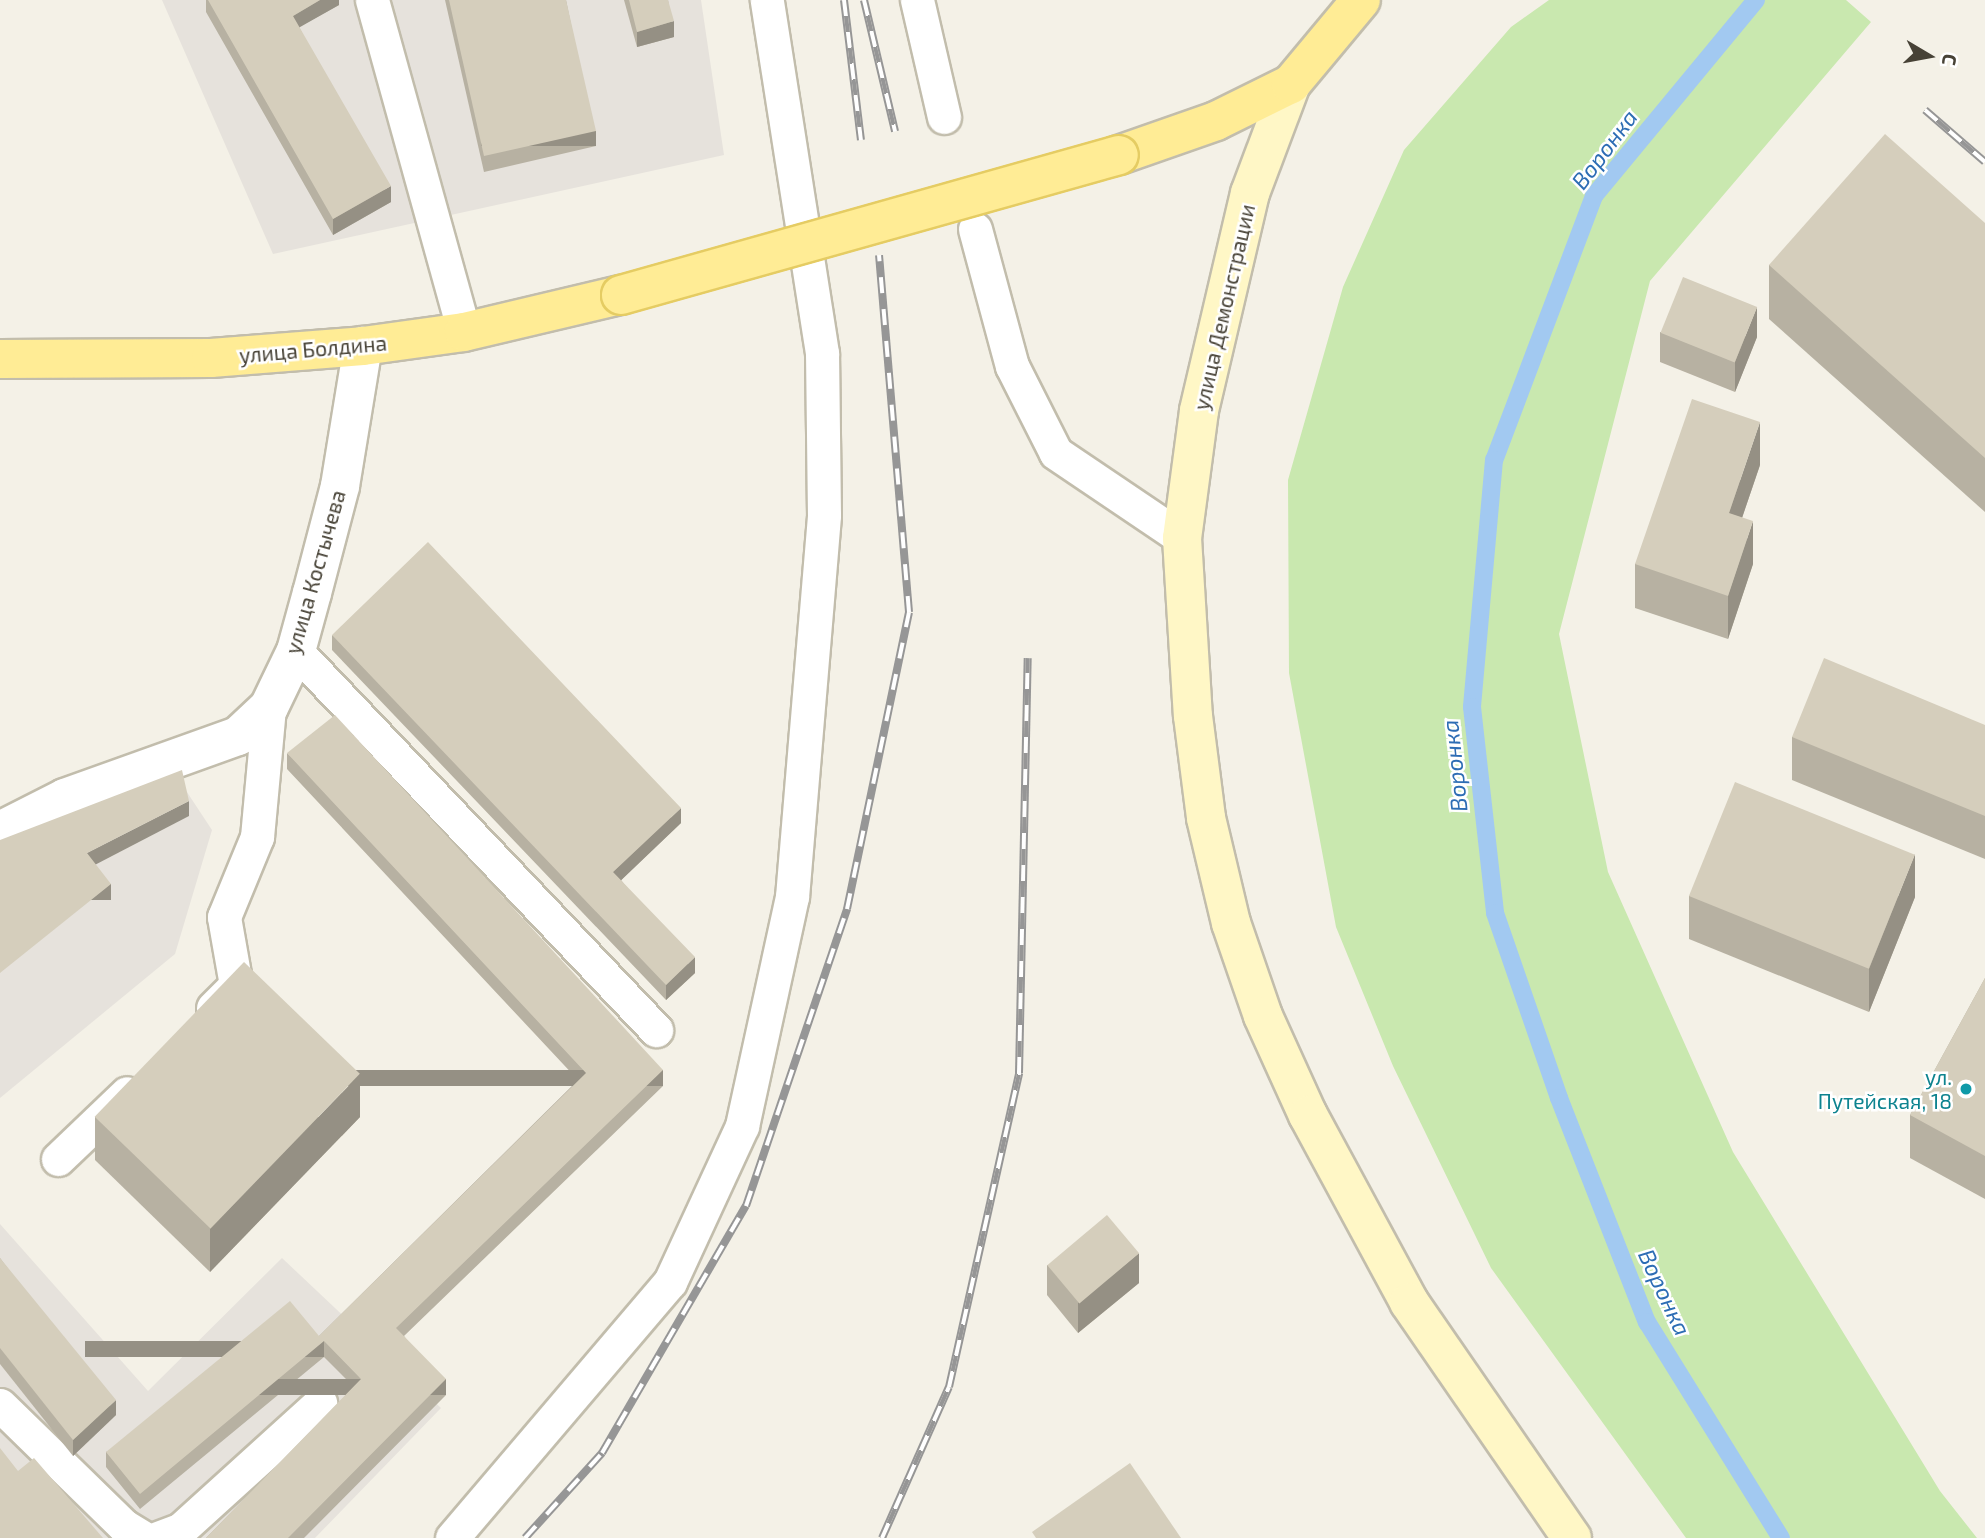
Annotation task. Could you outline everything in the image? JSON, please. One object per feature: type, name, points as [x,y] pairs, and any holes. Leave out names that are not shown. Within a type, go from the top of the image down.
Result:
[{"type":"main road","points":[[1291,83],[1361,0]]},
{"type":"main road","name":"улица Болдина","points":[[0,359],[211,358],[363,346],[464,332],[621,295],[1119,155],[1216,121],[1291,83]]},
{"type":"street","name":"улица Демонстрации","points":[[1291,83],[1250,193],[1199,411],[1182,538],[1193,716],[1206,818],[1231,923],[1263,1016],[1308,1115],[1409,1302],[1572,1538]]},
{"type":"street","name":"улица Костычева","points":[[0,831],[65,798],[238,736],[269,707],[296,651],[340,486],[363,346]]},
{"type":"lane","points":[[372,0],[464,332]]},
{"type":"lane","points":[[452,1538],[670,1282],[742,1126],[792,897],[824,515],[822,353],[767,0]]},
{"type":"lane","points":[[917,0],[944,117]]},
{"type":"lane","points":[[975,229],[1012,366],[1055,453],[1182,538]]},
{"type":"lane","points":[[296,651],[656,1030]]},
{"type":"lane","points":[[187,1034],[236,985],[224,917],[257,837],[269,707]]},
{"type":"lane","points":[[58,1159],[147,1072]]},
{"type":"lane","points":[[158,1538],[181,1529],[320,1403]]},
{"type":"lane","points":[[0,1405],[124,1525],[144,1538]]},
{"type":"shaded area","points":[[162,0],[701,0],[724,155],[273,254]]},
{"type":"shaded area","points":[[177,777],[212,830],[175,954],[0,1098],[0,834]]},
{"type":"shaded area","points":[[0,1224],[148,1391],[282,1258],[441,1408],[315,1538],[0,1538]]},
{"type":"green space","points":[[1549,0],[1846,0],[1871,22],[1650,281],[1559,634],[1608,872],[1733,1152],[1940,1491],[1977,1538],[1686,1538],[1491,1268],[1393,1066],[1336,927],[1289,673],[1288,480],[1343,287],[1404,150],[1511,27]]},
{"type":"building","points":[[208,0],[320,0],[293,16],[391,186],[333,219]]},
{"type":"building","points":[[449,0],[566,0],[596,131],[484,156]]},
{"type":"building","points":[[629,0],[668,0],[674,21],[637,32]]},
{"type":"building","points":[[1885,134],[1985,223],[1985,458],[1769,265]]},
{"type":"building","points":[[1683,277],[1757,307],[1735,363],[1661,333]]},
{"type":"building","points":[[1692,399],[1760,422],[1729,513],[1753,521],[1728,596],[1635,564]]},
{"type":"building","points":[[428,542],[681,808],[613,872],[695,957],[666,985],[332,635]]},
{"type":"building","points":[[1824,658],[1985,725],[1985,816],[1792,737]]},
{"type":"building","points":[[335,715],[663,1070],[396,1328],[446,1379],[288,1538],[206,1538],[361,1379],[324,1341],[140,1494],[106,1452],[290,1301],[319,1336],[586,1073],[287,753]]},
{"type":"building","points":[[182,770],[189,801],[87,853],[111,884],[0,973],[0,840]]},
{"type":"building","points":[[1735,782],[1915,855],[1869,969],[1689,896]]},
{"type":"building","points":[[244,962],[360,1074],[210,1228],[95,1117]]},
{"type":"building","points":[[1985,978],[1985,1156],[1910,1115]]},
{"type":"building","points":[[1107,1215],[1139,1253],[1079,1303],[1047,1265]]},
{"type":"building","points":[[0,1258],[116,1400],[73,1440],[0,1348]]},
{"type":"building","points":[[0,1448],[18,1471],[34,1458],[103,1538],[0,1538]]},
{"type":"building","points":[[1130,1463],[1181,1538],[1036,1538],[1032,1532]]},
{"type":"waterway","name":"Воронка","points":[[1756,0],[1594,196],[1494,460],[1472,707],[1495,913],[1559,1098],[1647,1322],[1781,1538]]},
{"type":"railway","points":[[844,0],[861,140]]},
{"type":"railway","points":[[864,0],[895,131]]},
{"type":"railway","points":[[1925,110],[1985,162]]},
{"type":"railway","points":[[525,1538],[602,1453],[746,1206],[847,909],[909,612],[879,255]]},
{"type":"railway","points":[[882,1538],[949,1387],[1019,1073],[1028,658]]},
{"type":"place","name":"ул. Путейская, 18","points":[[1966,1089]]}]
